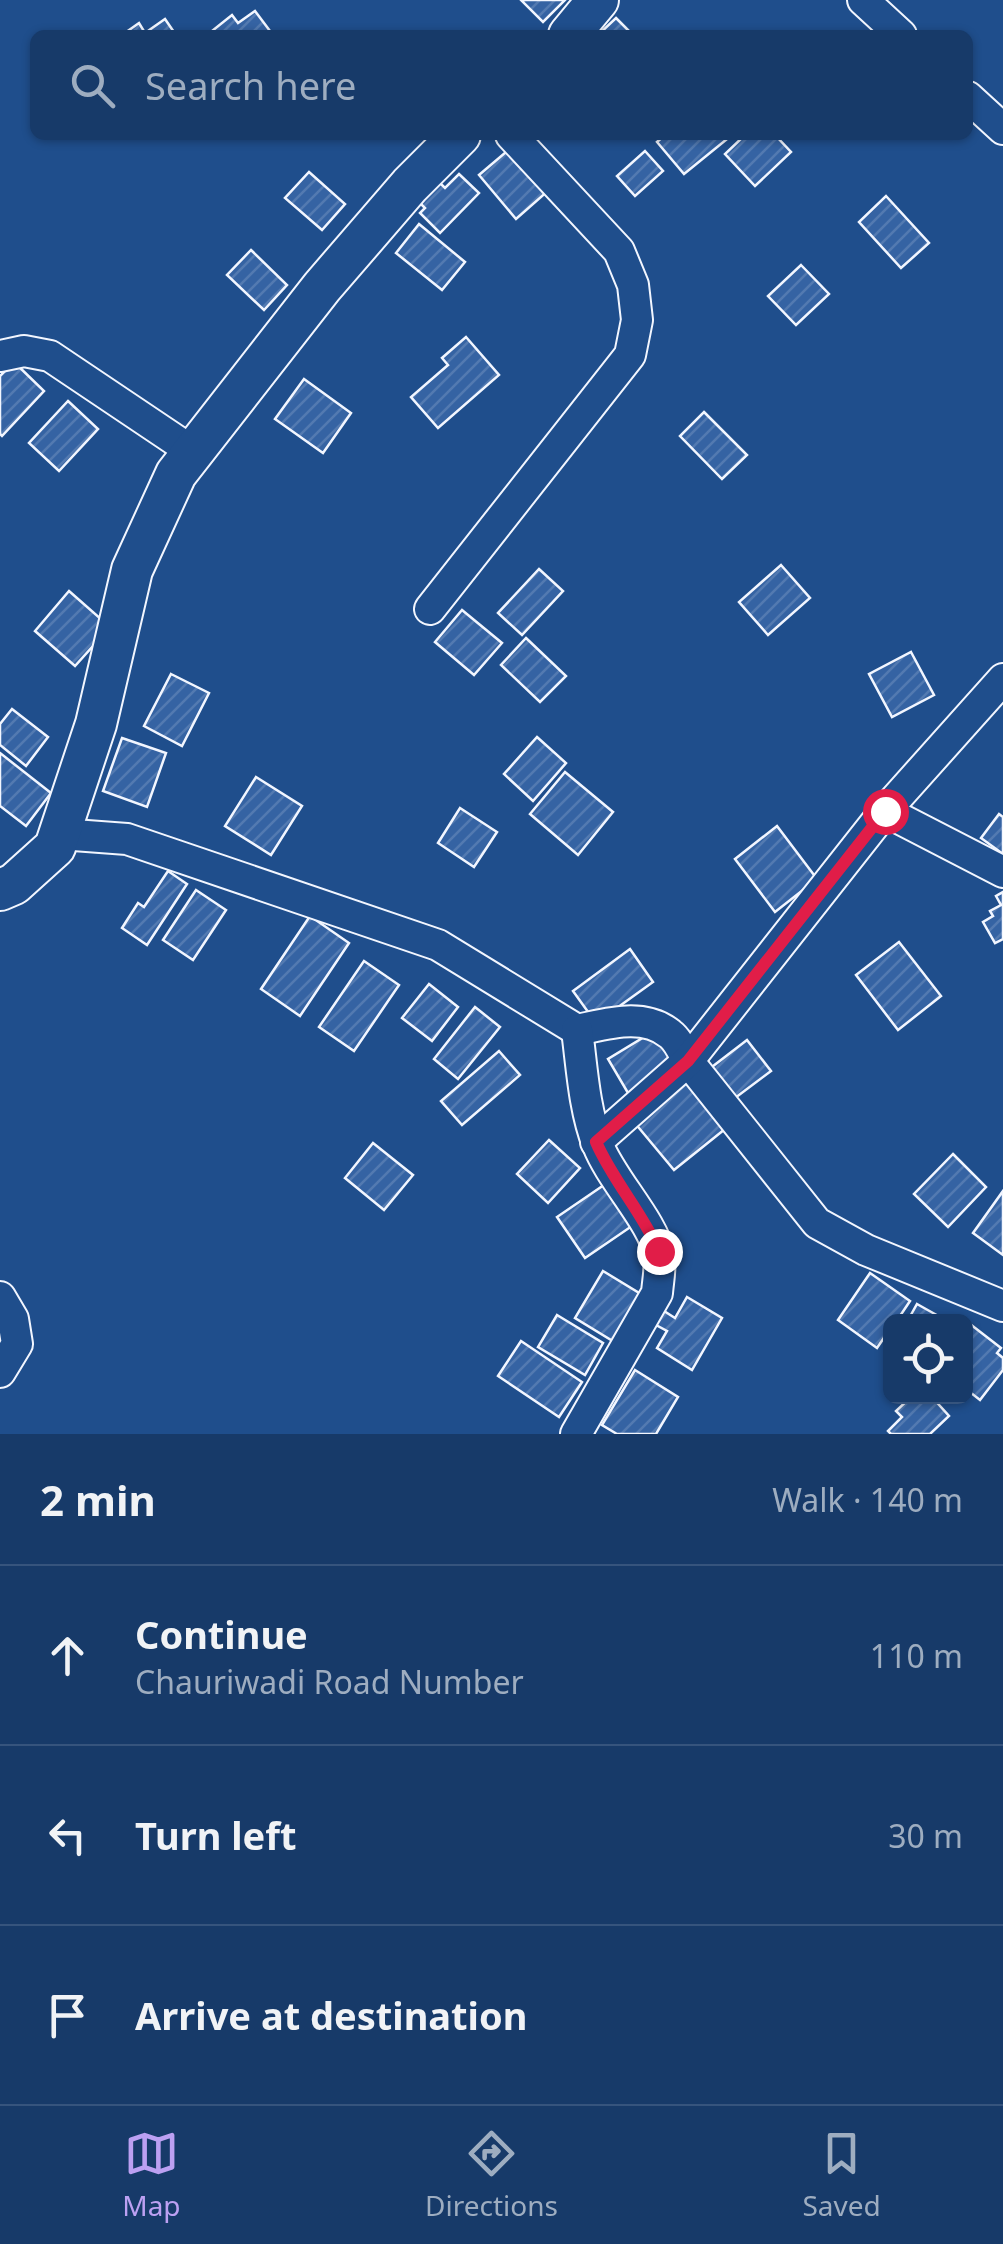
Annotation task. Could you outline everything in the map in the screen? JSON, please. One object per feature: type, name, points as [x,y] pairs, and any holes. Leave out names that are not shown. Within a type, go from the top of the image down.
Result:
[{"type":"main road","points":[[573,30],[598,0]]},
{"type":"main road","points":[[0,890],[14,884],[55,848],[96,724],[132,570],[176,474],[322,287],[410,185],[455,140]]},
{"type":"street","points":[[864,0],[896,30]]},
{"type":"street","points":[[973,102],[1003,129]]},
{"type":"street","points":[[430,608],[630,355],[636,320],[633,285],[619,251],[515,140]]},
{"type":"street","points":[[0,356],[24,351],[50,356],[193,452]]},
{"type":"street","points":[[596,1142],[688,1061],[885,811],[1003,680]]},
{"type":"street","points":[[885,811],[1003,872]]},
{"type":"street","points":[[60,834],[128,839],[438,945],[576,1030],[628,1020],[654,1025],[673,1035],[688,1061],[816,1223],[866,1250],[1003,1306]]},
{"type":"street","points":[[576,1030],[596,1142],[659,1251],[658,1293],[576,1434]]},
{"type":"street","points":[[0,1297],[13,1319],[17,1344],[0,1372]]},
{"type":"building","points":[[521,0],[565,0],[543,22]]},
{"type":"building","points":[[255,11],[269,30],[213,30],[232,15],[238,23]]},
{"type":"building","points":[[616,18],[628,30],[603,30]]},
{"type":"building","points":[[165,19],[173,30],[149,30]]},
{"type":"building","points":[[659,140],[726,140],[684,174],[657,142]]},
{"type":"building","points":[[740,140],[780,140],[791,152],[755,186],[725,154]]},
{"type":"building","points":[[512,147],[549,190],[516,219],[479,175]]},
{"type":"building","points":[[645,151],[663,171],[635,196],[617,176]]},
{"type":"building","points":[[309,172],[345,204],[322,230],[285,198]]},
{"type":"building","points":[[459,174],[479,193],[440,233],[420,213],[425,208],[417,200],[437,180],[445,188]]},
{"type":"building","points":[[886,196],[929,243],[901,268],[859,222]]},
{"type":"building","points":[[419,224],[465,262],[442,290],[396,253]]},
{"type":"building","points":[[251,250],[287,285],[264,310],[227,275]]},
{"type":"building","points":[[801,265],[829,294],[796,325],[768,296]]},
{"type":"building","points":[[466,337],[499,375],[438,428],[411,397],[448,365],[442,358]]},
{"type":"building","points":[[14,362],[44,391],[2,436],[0,376]]},
{"type":"building","points":[[304,379],[351,413],[323,453],[275,419]]},
{"type":"building","points":[[68,401],[98,429],[59,471],[29,443]]},
{"type":"building","points":[[704,412],[747,455],[722,479],[680,436]]},
{"type":"building","points":[[781,565],[810,598],[768,635],[739,602]]},
{"type":"building","points":[[539,569],[563,591],[522,635],[498,613]]},
{"type":"building","points":[[69,591],[110,627],[75,666],[35,631]]},
{"type":"building","points":[[462,610],[502,643],[474,675],[435,642]]},
{"type":"building","points":[[526,638],[566,676],[540,702],[501,665]]},
{"type":"building","points":[[911,652],[934,695],[892,717],[869,674]]},
{"type":"building","points":[[171,674],[209,693],[182,746],[144,726]]},
{"type":"building","points":[[12,709],[48,737],[26,766],[0,745],[0,724]]},
{"type":"building","points":[[537,737],[566,763],[533,801],[504,774]]},
{"type":"building","points":[[122,738],[166,753],[147,807],[103,791]]},
{"type":"building","points":[[0,753],[51,793],[26,826],[0,806]]},
{"type":"building","points":[[565,772],[613,812],[578,855],[530,814]]},
{"type":"building","points":[[256,777],[302,806],[271,855],[225,826]]},
{"type":"building","points":[[460,808],[497,832],[474,867],[438,843]]},
{"type":"building","points":[[999,814],[1003,817],[1003,854],[981,838]]},
{"type":"building","points":[[777,826],[817,879],[775,912],[735,859]]},
{"type":"building","points":[[168,871],[187,884],[147,945],[122,928],[138,903],[144,907]]},
{"type":"building","points":[[196,890],[226,910],[193,960],[163,940]]},
{"type":"building","points":[[1003,892],[1003,939],[995,943],[983,922],[993,916],[990,911],[1001,905],[996,896]]},
{"type":"building","points":[[310,916],[349,943],[300,1016],[261,989]]},
{"type":"building","points":[[899,942],[941,996],[898,1030],[856,975]]},
{"type":"building","points":[[630,949],[653,982],[596,1023],[573,991]]},
{"type":"building","points":[[364,961],[399,985],[354,1051],[319,1027]]},
{"type":"building","points":[[429,984],[458,1007],[432,1041],[402,1018]]},
{"type":"building","points":[[475,1007],[500,1027],[458,1079],[434,1059]]},
{"type":"building","points":[[654,1031],[675,1066],[628,1093],[608,1059]]},
{"type":"building","points":[[747,1040],[771,1071],[727,1104],[704,1073]]},
{"type":"building","points":[[499,1051],[520,1075],[462,1125],[441,1101]]},
{"type":"building","points":[[690,1076],[730,1125],[674,1170],[634,1122]]},
{"type":"building","points":[[549,1140],[580,1168],[548,1203],[517,1174]]},
{"type":"building","points":[[373,1143],[413,1175],[384,1210],[345,1178]]},
{"type":"building","points":[[953,1154],[986,1187],[948,1227],[914,1194]]},
{"type":"building","points":[[604,1185],[632,1226],[585,1258],[557,1217]]},
{"type":"building","points":[[1003,1191],[1003,1255],[973,1233]]},
{"type":"building","points":[[603,1271],[644,1296],[616,1343],[575,1318]]},
{"type":"building","points":[[870,1273],[910,1301],[901,1314],[883,1314],[883,1339],[877,1348],[838,1320]]},
{"type":"building","points":[[687,1297],[722,1318],[692,1370],[657,1348],[667,1331],[656,1325],[664,1311],[675,1318]]},
{"type":"building","points":[[917,1304],[935,1314],[911,1314]]},
{"type":"building","points":[[557,1315],[603,1343],[585,1375],[538,1347]]},
{"type":"building","points":[[973,1326],[1001,1348],[997,1353],[1003,1358],[1003,1370],[980,1400],[973,1394]]},
{"type":"building","points":[[521,1341],[582,1382],[559,1417],[498,1376]]},
{"type":"building","points":[[635,1370],[678,1397],[656,1434],[617,1434],[602,1425]]},
{"type":"building","points":[[903,1404],[938,1404],[949,1416],[930,1434],[891,1434],[888,1431],[902,1417],[896,1411]]},
{"type":"route","points":[[659,1251],[596,1142],[688,1061],[885,811]]}]
